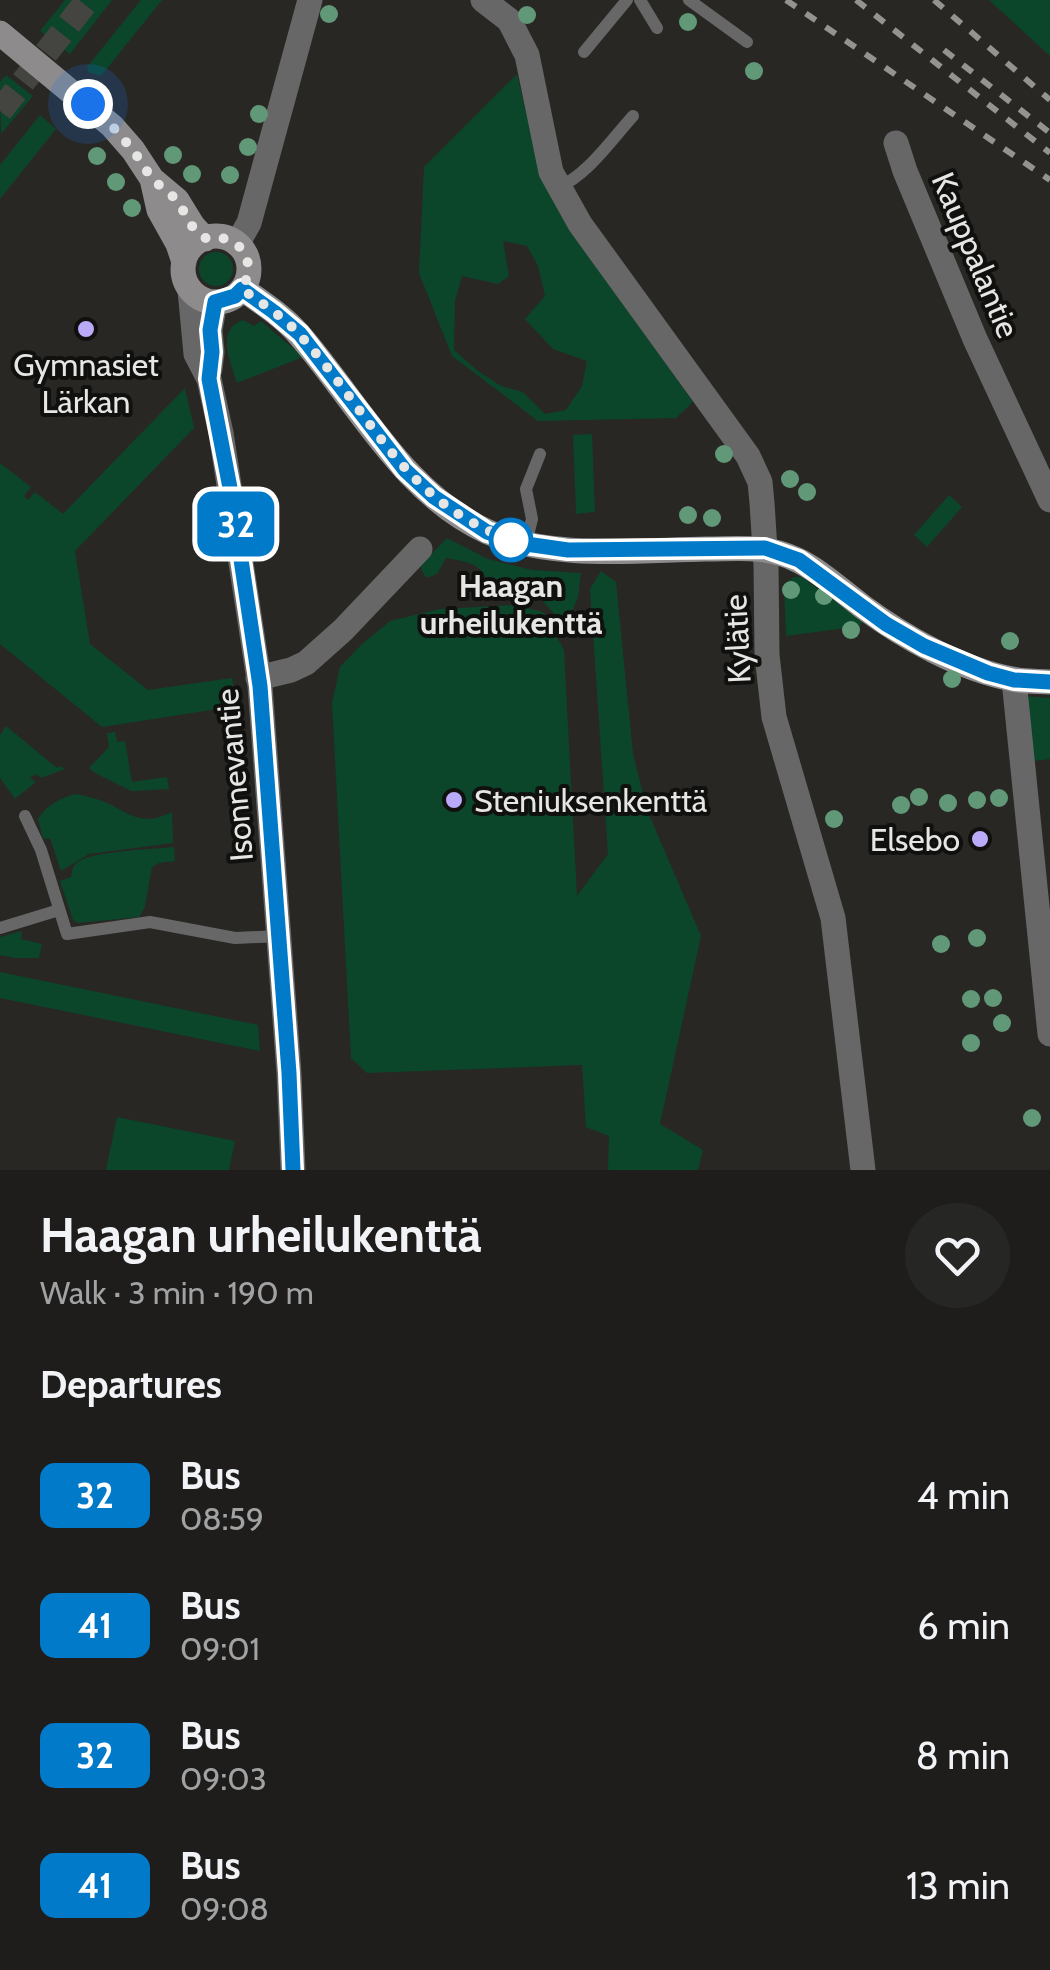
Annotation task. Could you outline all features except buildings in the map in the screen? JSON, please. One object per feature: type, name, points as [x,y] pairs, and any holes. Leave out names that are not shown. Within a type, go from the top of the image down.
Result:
[{"type":"street","points":[[237,244],[249,223],[310,0]]},
{"type":"street","name":"Kylätie","points":[[483,0],[509,20],[527,55],[551,172],[558,187],[580,224],[748,456],[760,482],[774,717],[833,918],[863,1170]]},
{"type":"street","points":[[0,33],[112,126],[152,179],[177,200],[192,226],[205,238]]},
{"type":"street","name":"Kauppalantie","points":[[896,143],[904,171],[975,339],[1050,500]]},
{"type":"street","points":[[152,179],[159,210],[178,244],[190,290],[215,302],[235,296],[247,280],[248,260],[237,244],[227,238],[205,238],[188,252],[184,262]]},
{"type":"street","points":[[242,289],[300,334],[405,470],[434,497],[487,532],[526,544],[568,550],[765,548],[799,560],[886,624],[924,646],[988,673],[1014,680],[1050,682]]},
{"type":"street","name":"Isonnevantie","points":[[190,290],[196,354],[209,379],[234,508],[258,678],[293,1170]]},
{"type":"street","name":"Isonnevantie","points":[[209,379],[215,302]]},
{"type":"street","points":[[258,678],[306,663],[420,549]]},
{"type":"street","points":[[1014,680],[1050,1034]]},
{"type":"lane","points":[[584,52],[628,0]]},
{"type":"lane","points":[[640,0],[656,28]]},
{"type":"lane","points":[[690,0],[747,42]]},
{"type":"lane","points":[[558,187],[594,160],[633,116]]},
{"type":"lane","points":[[526,544],[532,519],[526,489],[540,454]]},
{"type":"lane","points":[[25,816],[41,850],[68,934],[150,922],[236,938],[278,936]]},
{"type":"lane","points":[[0,928],[59,910]]},
{"type":"green space","points":[[65,0],[112,0],[70,54],[40,31]]},
{"type":"green space","points":[[141,0],[162,0],[101,76],[88,72],[87,67]]},
{"type":"green space","points":[[989,0],[1050,0],[1050,56]]},
{"type":"green space","points":[[517,74],[540,174],[569,229],[693,402],[676,418],[538,421],[452,356],[419,273],[424,167]],"holes":[[[503,241],[527,246],[538,266],[545,296],[525,319],[553,349],[587,361],[582,386],[566,410],[545,414],[523,392],[501,386],[454,350],[455,301],[462,276],[498,284],[509,276]]]},
{"type":"green space","points":[[6,75],[33,96],[1,134],[0,82]]},
{"type":"green space","points":[[40,115],[56,129],[0,199],[0,165]]},
{"type":"green space","points":[[216,252],[228,257],[233,269],[228,281],[216,286],[204,281],[199,269],[204,257]]},
{"type":"green space","points":[[243,320],[254,326],[261,321],[303,357],[237,383],[227,339],[234,324]]},
{"type":"green space","points":[[185,388],[194,428],[75,551],[90,644],[148,690],[232,678],[237,706],[102,727],[0,644],[0,463],[31,487],[24,496],[28,500],[35,492],[63,514]]},
{"type":"green space","points":[[592,434],[595,512],[576,514],[573,435]]},
{"type":"green space","points":[[949,495],[962,507],[927,547],[914,535]]},
{"type":"green space","points":[[447,538],[488,559],[532,570],[581,573],[578,597],[566,627],[540,598],[495,595],[482,571],[472,564],[446,558],[437,574],[426,578],[420,566]]},
{"type":"green space","name":"Steniuksenkenttä","points":[[601,571],[616,582],[633,754],[647,810],[701,936],[660,1124],[703,1150],[698,1170],[608,1170],[609,1136],[586,1127],[582,1065],[367,1073],[351,1058],[332,703],[340,667],[390,621],[440,609],[515,605],[543,612],[564,650],[577,896],[608,854],[590,589]]},
{"type":"green space","points":[[802,577],[863,621],[860,626],[786,636],[784,584]]},
{"type":"green space","points":[[1024,696],[1050,698],[1050,759],[1034,761]]},
{"type":"green space","points":[[6,726],[57,768],[65,769],[41,778],[36,774],[30,778],[36,782],[15,799],[0,778],[0,735]]},
{"type":"green space","points":[[115,732],[117,742],[125,741],[132,782],[167,777],[169,789],[131,791],[89,768],[109,747],[107,733]]},
{"type":"green space","points":[[77,794],[144,819],[172,812],[173,843],[89,854],[61,871],[50,838],[43,839],[38,819],[55,802]]},
{"type":"green space","points":[[174,847],[175,861],[152,867],[145,907],[139,917],[78,923],[73,920],[60,881],[71,877],[78,862],[109,853]]},
{"type":"green space","points":[[22,931],[21,939],[42,944],[39,958],[0,955],[0,937]]},
{"type":"green space","points":[[0,972],[258,1025],[260,1051],[0,998]]},
{"type":"green space","points":[[117,1117],[235,1141],[229,1170],[106,1170]]},
{"type":"tunnel","points":[[0,111],[88,0]]},
{"type":"railway","points":[[786,0],[1050,180]]},
{"type":"railway","points":[[856,0],[1050,153]]},
{"type":"railway","points":[[934,0],[1050,100]]},
{"type":"railway","points":[[944,50],[1050,133]]},
{"type":"bus line","name":"32","points":[[293,1170],[260,686],[231,493],[209,379],[215,302],[226,301],[242,289],[288,323],[405,470],[434,497],[487,532],[526,544],[568,550],[765,548],[799,560],[886,624],[924,646],[988,673],[1014,680],[1050,682]]},
{"type":"place","name":"Gymnasiet Lärkan","points":[[86,329]]},
{"type":"place","name":"Haagan urheilukenttä","points":[[511,540]]},
{"type":"place","name":"Steniuksenkenttä","points":[[454,800]]},
{"type":"place","name":"Elsebo","points":[[980,839]]},
{"type":"route","points":[[88,104],[133,150],[152,179],[177,200],[192,226],[205,238],[227,238],[244,252],[249,270],[242,289],[300,334],[405,470],[456,512],[487,532],[511,540]]}]
